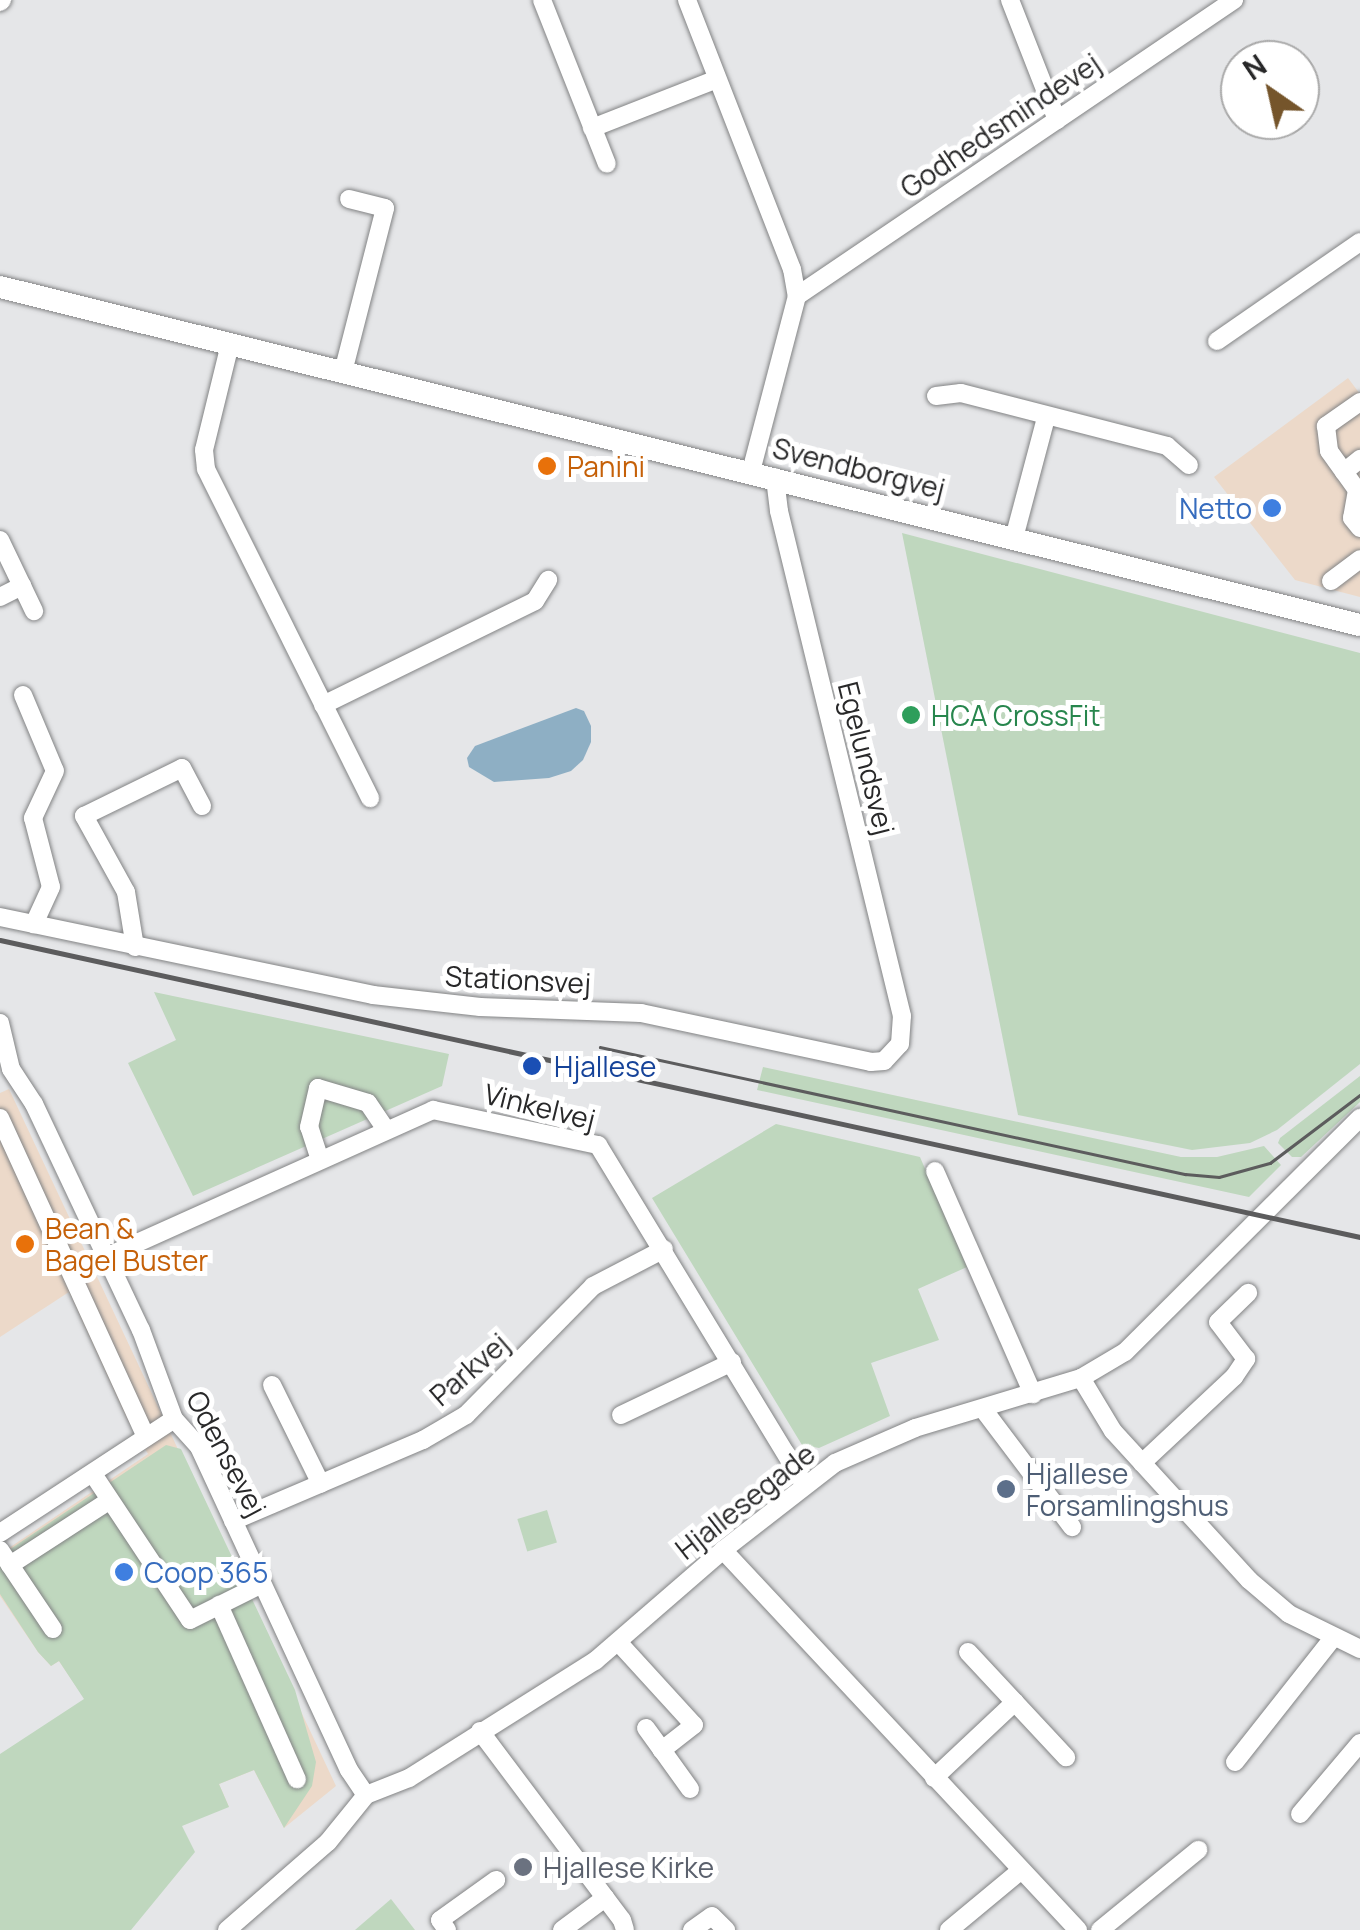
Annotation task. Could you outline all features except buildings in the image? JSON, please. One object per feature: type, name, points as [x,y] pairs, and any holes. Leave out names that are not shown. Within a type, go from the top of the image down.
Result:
[{"type":"main road","name":"Svendborgvej","points":[[0,287],[1360,625]]},
{"type":"street","points":[[542,0],[607,164]]},
{"type":"street","points":[[686,0],[792,269],[797,296],[751,471]]},
{"type":"street","points":[[1010,0],[1057,120]]},
{"type":"street","name":"Godhedsmindevej","points":[[797,296],[1234,0]]},
{"type":"street","points":[[592,128],[717,79]]},
{"type":"street","points":[[343,372],[385,208],[350,199]]},
{"type":"street","points":[[1217,341],[1360,242]]},
{"type":"street","points":[[230,344],[204,450],[206,469],[370,798]]},
{"type":"street","points":[[936,396],[961,393],[1046,418],[1167,446],[1188,465]]},
{"type":"street","points":[[1360,402],[1326,426],[1329,451],[1357,490],[1352,518],[1360,528]]},
{"type":"street","points":[[1014,538],[1046,418]]},
{"type":"street","points":[[1344,472],[1360,460]]},
{"type":"street","name":"Egelundsvej","points":[[775,477],[778,510],[902,1016],[896,1052]]},
{"type":"street","points":[[0,540],[34,611]]},
{"type":"street","points":[[1331,580],[1360,559]]},
{"type":"street","points":[[323,705],[535,601],[548,580]]},
{"type":"street","points":[[0,596],[22,586]]},
{"type":"street","points":[[23,696],[54,771],[33,818],[51,887],[34,924]]},
{"type":"street","points":[[134,947],[126,892],[84,816],[182,768],[202,806]]},
{"type":"street","name":"Stationsvej","points":[[0,917],[373,995],[480,1006],[640,1013],[871,1062],[884,1061],[896,1052]]},
{"type":"street","name":"Odensevej","points":[[0,1023],[6,1071],[34,1104],[141,1330],[174,1419],[199,1447],[349,1770],[366,1795]]},
{"type":"street","points":[[320,1160],[310,1127],[318,1088],[368,1102],[386,1130]]},
{"type":"street","name":"Vinkelvej","points":[[106,1257],[432,1110],[598,1145],[804,1484]]},
{"type":"street","points":[[0,1118],[146,1438]]},
{"type":"street","name":"Hjallesegade","points":[[227,1930],[328,1842],[366,1795],[409,1778],[619,1642],[804,1484],[860,1450],[1081,1378],[1125,1352],[1360,1118]]},
{"type":"street","points":[[935,1172],[1033,1394]]},
{"type":"street","name":"Parkvej","points":[[233,1521],[423,1440],[466,1415],[593,1286],[664,1249]]},
{"type":"street","points":[[1142,1463],[1234,1377],[1246,1359],[1218,1322],[1248,1293]]},
{"type":"street","points":[[621,1415],[732,1362]]},
{"type":"street","points":[[1081,1378],[1113,1431],[1249,1580],[1290,1614],[1360,1649]]},
{"type":"street","points":[[272,1385],[321,1484]]},
{"type":"street","points":[[982,1409],[1072,1527]]},
{"type":"street","points":[[0,1533],[174,1419]]},
{"type":"street","points":[[92,1474],[190,1620],[262,1584]]},
{"type":"street","points":[[53,1629],[5,1558],[110,1500]]},
{"type":"street","points":[[723,1550],[1078,1930]]},
{"type":"street","points":[[219,1606],[298,1779]]},
{"type":"street","points":[[1235,1762],[1333,1638]]},
{"type":"street","points":[[619,1642],[694,1725],[662,1750]]},
{"type":"street","points":[[968,1652],[1066,1756]]},
{"type":"street","points":[[934,1778],[1015,1702]]},
{"type":"street","points":[[646,1728],[690,1789]]},
{"type":"street","points":[[480,1731],[625,1930]]},
{"type":"street","points":[[1300,1814],[1360,1743]]},
{"type":"street","points":[[1100,1930],[1198,1850]]},
{"type":"street","points":[[949,1930],[1020,1871]]},
{"type":"street","points":[[447,1930],[440,1920],[496,1880]]},
{"type":"street","points":[[562,1930],[605,1898]]},
{"type":"street","points":[[692,1930],[712,1916],[726,1930]]},
{"type":"shaded area","points":[[1348,378],[1360,394],[1360,597],[1295,580],[1214,477]]},
{"type":"shaded area","points":[[9,1089],[336,1786],[284,1828],[254,1770],[219,1784],[229,1807],[84,1698],[59,1661],[51,1666],[38,1652],[0,1596],[0,1554],[148,1454],[127,1419],[69,1292],[0,1337],[0,1093]]},
{"type":"green space","points":[[902,533],[1360,653],[1360,1064],[1277,1130],[1250,1143],[1192,1150],[1018,1115]]},
{"type":"green space","points":[[154,992],[449,1054],[442,1086],[193,1196],[128,1063],[176,1040]]},
{"type":"green space","points":[[763,1067],[1181,1157],[1217,1157],[1264,1146],[1281,1165],[1249,1197],[757,1090]]},
{"type":"green space","points":[[1360,1076],[1360,1102],[1301,1157],[1292,1157],[1278,1143],[1280,1138]]},
{"type":"green space","points":[[776,1124],[920,1157],[967,1267],[918,1289],[939,1340],[871,1363],[890,1416],[819,1448],[802,1445],[652,1198]]},
{"type":"green space","points":[[166,1445],[181,1449],[295,1690],[316,1762],[312,1786],[284,1828],[254,1770],[219,1784],[229,1807],[182,1826],[195,1852],[131,1930],[0,1930],[0,1754],[84,1699],[59,1661],[51,1666],[38,1652],[0,1594],[0,1556]]},
{"type":"green space","points":[[547,1510],[557,1543],[527,1552],[517,1519]]},
{"type":"green space","points":[[391,1899],[415,1930],[355,1930]]},
{"type":"water","points":[[576,708],[584,711],[591,726],[591,742],[583,760],[571,771],[549,778],[494,782],[469,767],[467,758],[475,746]]},
{"type":"tram line","points":[[600,1047],[1185,1174],[1219,1177],[1270,1163],[1360,1095]]},
{"type":"railway","points":[[0,940],[1360,1237]]},
{"type":"place","name":"Panini","points":[[547,466]]},
{"type":"place","name":"Netto","points":[[1272,508]]},
{"type":"place","name":"HCA CrossFit","points":[[911,715]]},
{"type":"place","name":"Hjallese","points":[[532,1066]]},
{"type":"place","name":"Bean & Bagel Buster","points":[[25,1244]]},
{"type":"place","name":"Hjallese Forsamlingshus","points":[[1006,1489]]},
{"type":"place","name":"Coop 365","points":[[124,1572]]},
{"type":"place","name":"Hjallese Kirke","points":[[523,1867]]}]
